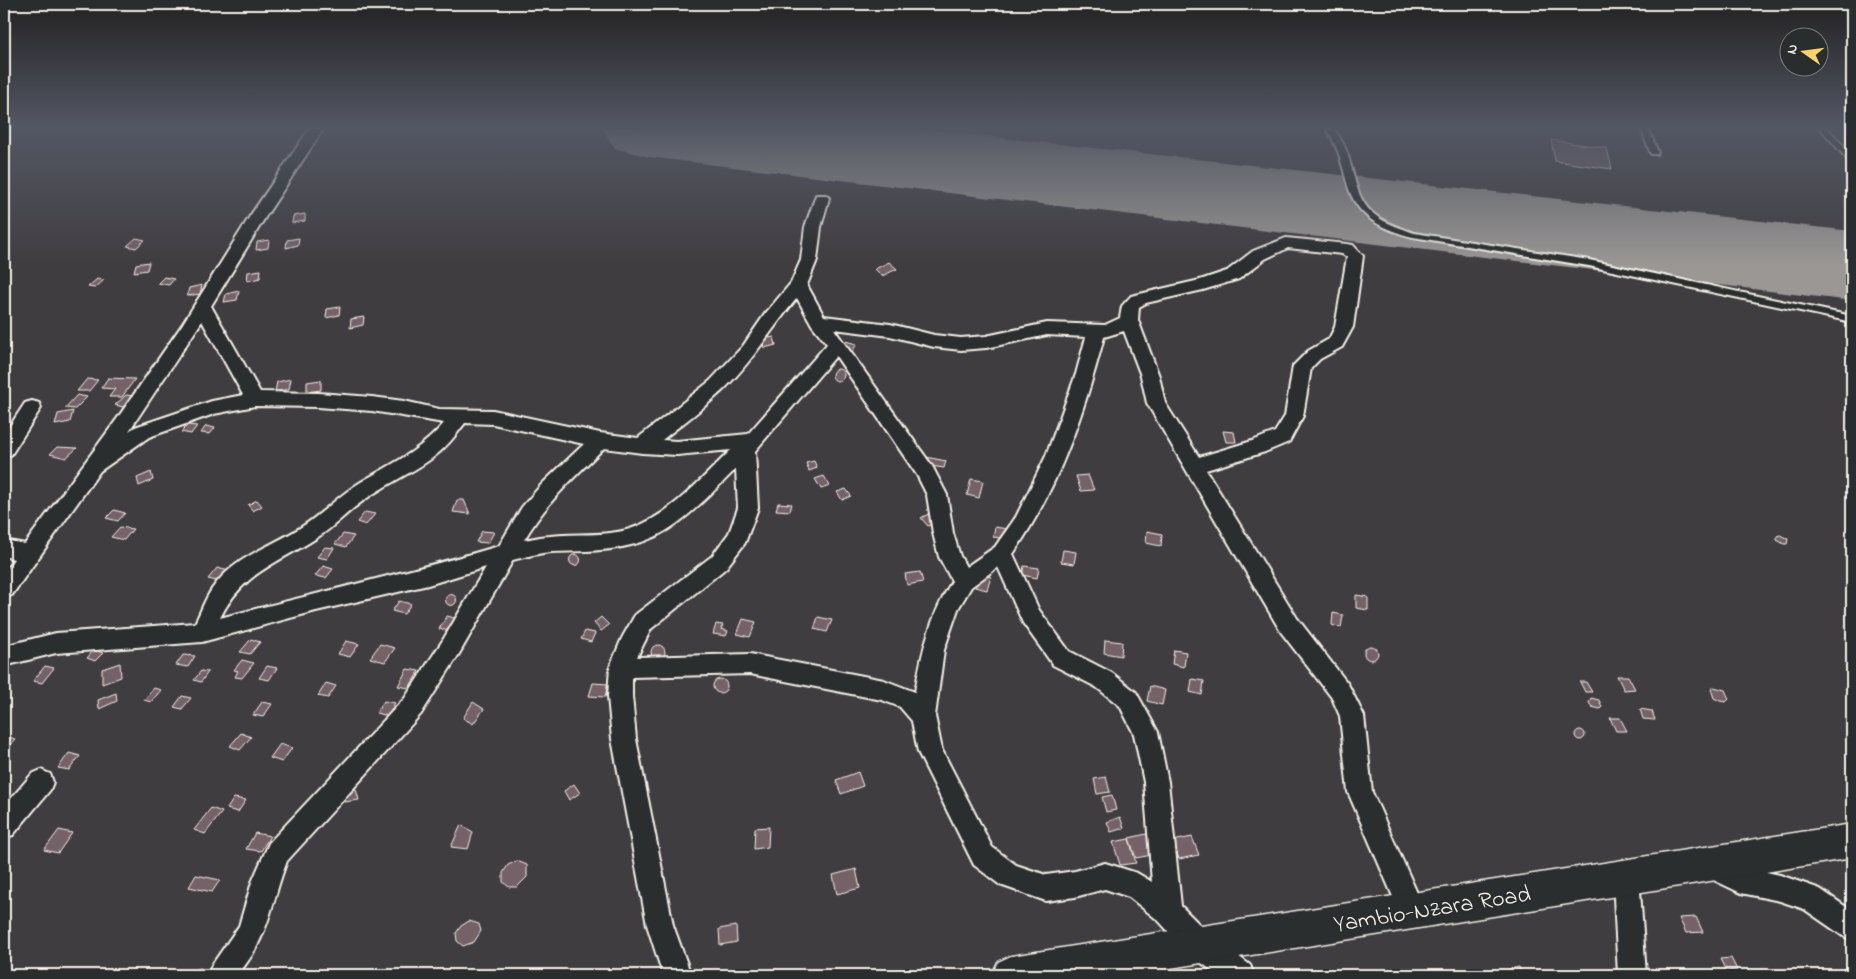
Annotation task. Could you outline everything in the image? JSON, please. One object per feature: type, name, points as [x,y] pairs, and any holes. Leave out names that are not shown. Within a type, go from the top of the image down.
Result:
[{"type":"main road","name":"Yambio-Nzara Road","points":[[1011,975],[1852,841]]},
{"type":"street","points":[[4,589],[124,424],[286,174]]},
{"type":"street","points":[[642,446],[716,386],[749,350],[771,318],[799,285],[809,260],[813,228],[821,198]]},
{"type":"street","points":[[1194,466],[1258,447],[1282,437],[1294,416],[1302,366],[1314,355],[1336,343],[1344,327],[1355,256],[1347,249],[1286,243],[1259,256],[1233,275],[1203,285],[1136,300],[1132,302],[1129,308],[1129,320],[1150,376],[1156,403],[1289,625],[1340,691],[1352,716],[1360,792],[1412,911]]},
{"type":"street","points":[[799,285],[818,321],[837,344],[925,471],[937,494],[943,533],[950,557],[962,581]]},
{"type":"street","points":[[202,306],[256,399]]},
{"type":"street","points":[[818,321],[890,330],[938,342],[961,344],[981,343],[1040,330],[1060,329],[1096,332],[1122,326],[1129,320]]},
{"type":"street","points":[[1096,332],[1085,374],[1056,456],[1024,522],[1002,554],[962,581],[948,606],[933,650],[923,716],[930,752],[983,856],[1009,876],[1046,888],[1075,884],[1105,876],[1137,886],[1168,912],[1199,944],[1240,975]]},
{"type":"street","points":[[4,656],[56,643],[202,632],[316,602],[428,576],[508,552],[549,544],[594,543],[632,537],[656,526],[688,504],[749,445],[837,344]]},
{"type":"street","points":[[92,467],[142,432],[212,408],[256,399],[372,404],[404,408],[438,416],[459,418],[493,417],[600,440],[642,446],[677,448],[749,445]]},
{"type":"street","points":[[4,450],[32,408]]},
{"type":"street","points":[[202,632],[220,595],[233,580],[255,562],[312,531],[356,495],[424,454],[440,441],[459,418]]},
{"type":"street","points":[[222,975],[249,935],[257,914],[265,882],[278,852],[413,706],[452,647],[529,513],[549,489],[600,440]]},
{"type":"street","points":[[677,975],[660,925],[624,739],[620,696],[621,666],[643,622],[719,562],[738,537],[748,508],[749,445]]},
{"type":"street","points":[[4,548],[29,554]]},
{"type":"street","points":[[1002,554],[1031,616],[1061,658],[1104,680],[1128,699],[1146,732],[1156,782],[1168,912]]},
{"type":"street","points":[[621,666],[750,664],[884,690],[908,700],[923,716]]},
{"type":"street","points":[[4,826],[41,782]]},
{"type":"street","points":[[1708,864],[1741,880],[1780,888],[1811,898],[1852,927]]},
{"type":"street","points":[[1626,877],[1632,975]]},
{"type":"lane","points":[[1350,174],[1356,199],[1363,209],[1375,220],[1390,228],[1413,235],[1589,263],[1852,319]]},
{"type":"building","points":[[305,214],[305,221],[292,223],[293,216]]},
{"type":"building","points":[[136,238],[145,240],[136,248],[127,246]]},
{"type":"building","points":[[299,238],[298,245],[286,248],[287,240]]},
{"type":"building","points":[[269,240],[268,248],[256,250],[257,242]]},
{"type":"building","points":[[149,262],[147,270],[134,272],[136,264]]},
{"type":"building","points":[[889,262],[897,269],[882,276],[875,269]]},
{"type":"building","points":[[261,270],[260,278],[247,281],[248,272]]},
{"type":"building","points":[[164,277],[174,279],[169,285],[158,283]]},
{"type":"building","points":[[97,279],[104,280],[95,288],[88,287]]},
{"type":"building","points":[[202,285],[200,294],[187,296],[189,288]]},
{"type":"building","points":[[239,291],[237,300],[224,302],[226,294]]},
{"type":"building","points":[[340,307],[339,315],[326,318],[327,309]]},
{"type":"building","points":[[364,317],[363,325],[350,328],[351,319]]},
{"type":"building","points":[[774,337],[776,345],[764,348],[762,339]]},
{"type":"building","points":[[845,341],[857,344],[852,352],[841,349]]},
{"type":"building","points":[[838,369],[844,375],[838,381],[832,375]]},
{"type":"building","points":[[108,378],[135,379],[122,397],[109,397],[115,389],[101,388]]},
{"type":"building","points":[[87,379],[98,380],[89,391],[77,391]]},
{"type":"building","points":[[291,379],[289,389],[275,392],[277,382]]},
{"type":"building","points":[[321,380],[321,390],[307,392],[307,382]]},
{"type":"building","points":[[77,395],[87,397],[75,409],[65,408]]},
{"type":"building","points":[[126,395],[134,396],[123,407],[115,405]]},
{"type":"building","points":[[73,411],[70,422],[55,425],[58,414]]},
{"type":"building","points":[[188,425],[197,426],[191,434],[181,432]]},
{"type":"building","points":[[206,426],[215,428],[210,434],[201,433]]},
{"type":"building","points":[[1223,431],[1234,432],[1236,442],[1226,442]]},
{"type":"building","points":[[57,447],[77,448],[66,458],[50,454]]},
{"type":"building","points":[[926,457],[946,461],[944,468],[923,465]]},
{"type":"building","points":[[814,461],[817,468],[809,471],[806,463]]},
{"type":"building","points":[[151,472],[153,480],[139,486],[137,478]]},
{"type":"building","points":[[1088,475],[1094,490],[1081,491],[1076,476]]},
{"type":"building","points":[[824,476],[830,486],[821,489],[815,479]]},
{"type":"building","points":[[971,479],[983,481],[979,498],[967,495]]},
{"type":"building","points":[[846,489],[851,496],[842,500],[837,492]]},
{"type":"building","points":[[257,500],[262,506],[253,511],[248,505]]},
{"type":"building","points":[[457,500],[464,500],[470,514],[453,512]]},
{"type":"building","points":[[778,503],[792,504],[790,511],[776,510]]},
{"type":"building","points":[[114,510],[125,513],[118,521],[106,518]]},
{"type":"building","points":[[365,512],[375,514],[366,525],[357,522]]},
{"type":"building","points":[[930,513],[937,521],[928,526],[921,518]]},
{"type":"building","points":[[120,527],[133,529],[124,540],[111,537]]},
{"type":"building","points":[[995,527],[1007,529],[1005,539],[993,537]]},
{"type":"building","points":[[482,531],[494,532],[488,543],[476,542]]},
{"type":"building","points":[[1147,531],[1162,534],[1161,546],[1146,543]]},
{"type":"building","points":[[343,534],[354,536],[346,547],[335,544]]},
{"type":"building","points":[[1780,535],[1788,539],[1787,544],[1777,540],[1777,536]]},
{"type":"building","points":[[325,547],[334,548],[327,559],[317,557]]},
{"type":"building","points":[[1063,550],[1076,552],[1074,564],[1061,562]]},
{"type":"building","points":[[575,554],[581,560],[575,566],[569,560]]},
{"type":"building","points":[[323,566],[333,569],[326,578],[315,576]]},
{"type":"building","points":[[1024,566],[1039,568],[1037,578],[1022,575]]},
{"type":"building","points":[[217,568],[229,571],[221,582],[208,579]]},
{"type":"building","points":[[920,572],[923,582],[907,585],[905,574]]},
{"type":"building","points":[[979,574],[991,577],[987,590],[975,587]]},
{"type":"building","points":[[449,595],[453,595],[456,600],[455,604],[449,605],[446,602],[446,598]]},
{"type":"building","points":[[1356,595],[1368,597],[1368,610],[1356,608]]},
{"type":"building","points":[[399,601],[411,604],[404,614],[392,611]]},
{"type":"building","points":[[1333,613],[1343,615],[1341,628],[1332,625]]},
{"type":"building","points":[[447,616],[458,619],[451,631],[439,629]]},
{"type":"building","points":[[601,617],[609,625],[601,631],[594,623]]},
{"type":"building","points":[[818,617],[832,620],[827,632],[814,629]]},
{"type":"building","points":[[743,619],[756,622],[750,637],[737,634]]},
{"type":"building","points":[[716,624],[723,625],[721,629],[728,631],[726,636],[713,634]]},
{"type":"building","points":[[585,631],[595,633],[591,642],[581,639]]},
{"type":"building","points":[[251,639],[260,642],[250,654],[240,652]]},
{"type":"building","points":[[1105,640],[1122,642],[1121,656],[1104,653]]},
{"type":"building","points":[[346,641],[359,644],[350,657],[338,654]]},
{"type":"building","points":[[380,644],[395,648],[385,662],[370,658]]},
{"type":"building","points":[[658,645],[663,647],[665,652],[663,657],[658,659],[653,657],[651,652],[653,647]]},
{"type":"building","points":[[1371,646],[1376,648],[1378,653],[1376,658],[1371,660],[1366,658],[1364,653],[1366,648]]},
{"type":"building","points":[[94,650],[103,653],[95,661],[87,658]]},
{"type":"building","points":[[1174,650],[1186,652],[1184,667],[1172,664]]},
{"type":"building","points":[[183,655],[195,656],[188,667],[176,665]]},
{"type":"building","points":[[242,660],[254,663],[242,678],[235,677],[238,671],[234,670]]},
{"type":"building","points":[[120,663],[121,677],[102,684],[102,669]]},
{"type":"building","points":[[45,666],[54,668],[42,683],[33,681]]},
{"type":"building","points":[[267,666],[277,668],[269,680],[259,678]]},
{"type":"building","points":[[407,669],[419,671],[409,688],[398,686]]},
{"type":"building","points":[[201,671],[208,672],[201,682],[194,680]]},
{"type":"building","points":[[1617,676],[1628,676],[1635,689],[1624,690]]},
{"type":"building","points":[[720,679],[725,681],[727,686],[725,691],[720,693],[715,691],[713,686],[715,681]]},
{"type":"building","points":[[1192,679],[1204,681],[1202,695],[1190,692]]},
{"type":"building","points":[[1580,682],[1586,682],[1592,692],[1585,692]]},
{"type":"building","points":[[326,683],[336,686],[328,698],[318,696]]},
{"type":"building","points":[[593,683],[608,684],[605,697],[589,696]]},
{"type":"building","points":[[1150,686],[1165,690],[1162,705],[1147,701]]},
{"type":"building","points":[[1714,687],[1725,690],[1729,699],[1726,702],[1714,698],[1711,689]]},
{"type":"building","points":[[154,688],[161,690],[151,702],[144,700]]},
{"type":"building","points":[[116,693],[117,701],[99,709],[98,700]]},
{"type":"building","points":[[182,696],[191,698],[182,709],[174,707]]},
{"type":"building","points":[[1591,698],[1599,700],[1602,707],[1600,709],[1592,707],[1589,703]]},
{"type":"building","points":[[384,701],[395,703],[388,716],[376,713]]},
{"type":"building","points":[[262,702],[272,704],[263,717],[253,715]]},
{"type":"building","points":[[473,702],[484,709],[473,724],[463,718]]},
{"type":"building","points":[[1640,709],[1652,711],[1655,720],[1643,719]]},
{"type":"building","points":[[1610,718],[1620,718],[1627,731],[1616,731]]},
{"type":"building","points":[[1580,730],[1585,735],[1580,740],[1575,735]]},
{"type":"building","points":[[241,733],[251,737],[240,750],[230,746]]},
{"type":"building","points":[[6,736],[15,739],[4,752],[4,739]]},
{"type":"building","points":[[280,744],[292,748],[282,762],[270,758]]},
{"type":"building","points":[[69,753],[80,756],[69,770],[58,768]]},
{"type":"building","points":[[858,772],[863,786],[841,794],[836,780]]},
{"type":"building","points":[[1106,777],[1110,792],[1097,794],[1094,779]]},
{"type":"building","points":[[574,784],[580,793],[569,800],[564,791]]},
{"type":"building","points":[[356,789],[359,800],[344,802],[342,790]]},
{"type":"building","points":[[1112,795],[1116,810],[1106,812],[1102,797]]},
{"type":"building","points":[[234,798],[246,800],[238,812],[227,809]]},
{"type":"building","points":[[211,808],[222,812],[205,834],[194,830]]},
{"type":"building","points":[[1120,817],[1124,828],[1111,832],[1107,822]]},
{"type":"building","points":[[461,825],[473,832],[468,849],[451,847]]},
{"type":"building","points":[[769,827],[768,847],[754,849],[755,828]]},
{"type":"building","points":[[59,830],[72,833],[58,853],[44,850]]},
{"type":"building","points":[[1155,832],[1162,853],[1136,858],[1129,838]]},
{"type":"building","points":[[255,833],[270,836],[261,851],[246,849]]},
{"type":"building","points":[[1192,837],[1199,855],[1179,859],[1173,841]]},
{"type":"building","points":[[1129,839],[1136,863],[1120,865],[1113,842]]},
{"type":"building","points":[[517,861],[527,865],[527,877],[517,887],[509,887],[503,882],[503,873],[508,865]]},
{"type":"building","points":[[856,869],[860,888],[837,894],[833,875]]},
{"type":"building","points":[[196,875],[220,880],[212,892],[189,887]]},
{"type":"building","points":[[1696,917],[1703,932],[1686,933],[1679,918]]},
{"type":"building","points":[[469,921],[479,924],[481,931],[474,942],[463,946],[457,941],[456,933],[461,926]]},
{"type":"building","points":[[736,926],[737,942],[720,945],[719,929]]},
{"type":"building","points":[[1731,958],[1737,970],[1726,971],[1720,959]]},
{"type":"building","points":[[1519,967],[1523,975],[1509,975],[1507,970]]},
{"type":"building","points":[[201,968],[200,975],[181,975],[182,973]]},
{"type":"runway","points":[[1047,174],[1852,266]]}]
